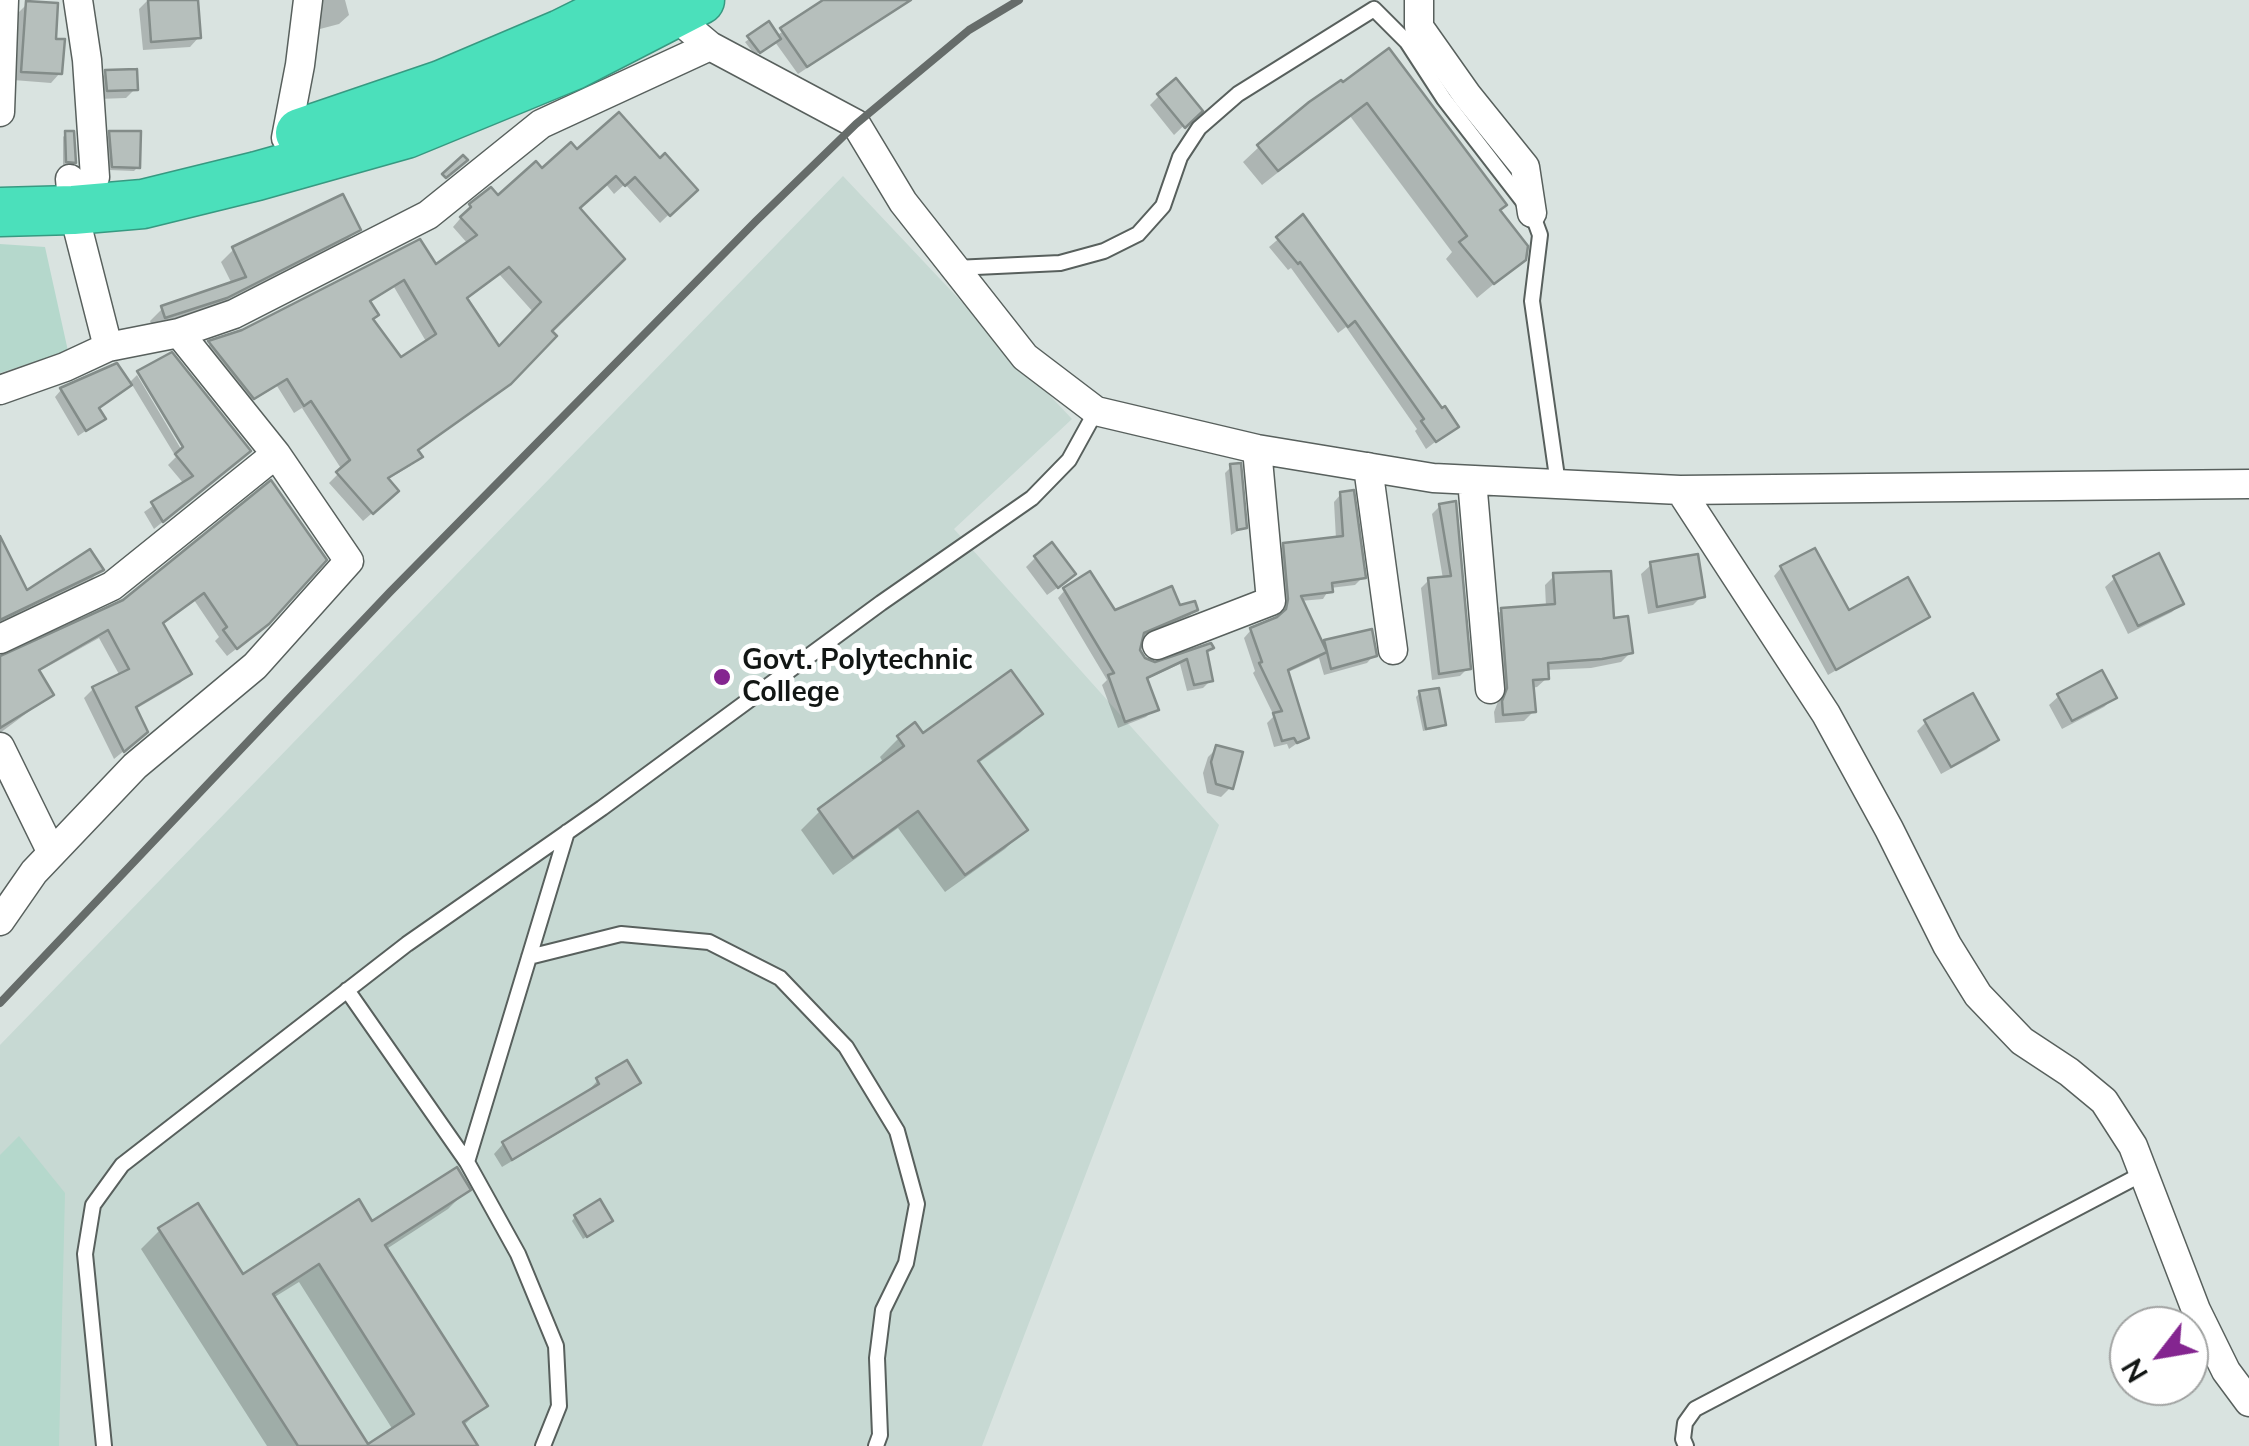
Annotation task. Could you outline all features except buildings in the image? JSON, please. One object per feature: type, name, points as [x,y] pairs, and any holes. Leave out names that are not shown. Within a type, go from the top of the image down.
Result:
[{"type":"highway","points":[[0,186],[79,189],[162,200],[406,134],[574,65],[667,5]]},
{"type":"highway","points":[[0,212],[286,138],[441,85],[560,34],[667,5]]},
{"type":"street","points":[[0,112],[4,0]]},
{"type":"street","points":[[78,0],[87,60],[79,189],[108,347]]},
{"type":"street","points":[[286,138],[308,0]]},
{"type":"street","points":[[1419,0],[1419,28],[1525,167],[1532,213]]},
{"type":"street","points":[[667,5],[710,46],[856,124],[903,202],[1025,357],[1096,411],[1257,450],[1434,478],[1680,490],[2249,484]]},
{"type":"street","points":[[0,390],[108,347],[178,333],[234,314],[428,215],[541,124],[710,46]]},
{"type":"street","points":[[0,921],[34,872],[135,766],[255,666],[349,562],[276,454],[178,333]]},
{"type":"street","points":[[1157,645],[1272,601],[1257,450]]},
{"type":"street","points":[[0,639],[112,586],[276,454]]},
{"type":"street","points":[[1368,468],[1392,650]]},
{"type":"street","points":[[1472,480],[1490,689]]},
{"type":"street","points":[[1680,490],[1826,714],[1890,829],[1947,945],[1978,996],[2022,1041],[2104,1101],[2133,1146],[2196,1310],[2226,1371],[2249,1402]]},
{"type":"street","points":[[0,747],[52,854]]},
{"type":"lane","points":[[953,268],[1060,263],[1104,251],[1138,234],[1163,206],[1180,157],[1199,128],[1238,94],[1374,9],[1407,42],[1444,99],[1532,213],[1540,234],[1532,301],[1558,484]]},
{"type":"lane","points":[[104,1446],[85,1254],[93,1205],[122,1165],[407,944],[1032,498],[1068,460],[1096,411]]},
{"type":"lane","points":[[467,1162],[568,832]]},
{"type":"lane","points":[[530,957],[620,934],[708,942],[780,978],[846,1047],[897,1131],[917,1204],[906,1263],[882,1310],[877,1358],[880,1435],[876,1446]]},
{"type":"lane","points":[[348,990],[467,1162],[518,1254],[556,1346],[559,1406],[543,1446]]},
{"type":"lane","points":[[1686,1446],[1685,1423],[1696,1409],[2144,1174]]},
{"type":"shaded area","name":"Govt. Polytechnic College","points":[[843,176],[1072,419],[954,529],[1219,825],[982,1446],[0,1446],[0,1045]]},
{"type":"green space","points":[[0,244],[45,247],[68,351],[0,373]]},
{"type":"green space","points":[[19,1136],[65,1193],[59,1446],[0,1446],[0,1155]]},
{"type":"railway","points":[[0,1003],[390,592],[756,221],[856,124],[969,30],[1019,0]]},
{"type":"place","name":"Govt. Polytechnic College","points":[[722,677]]}]
